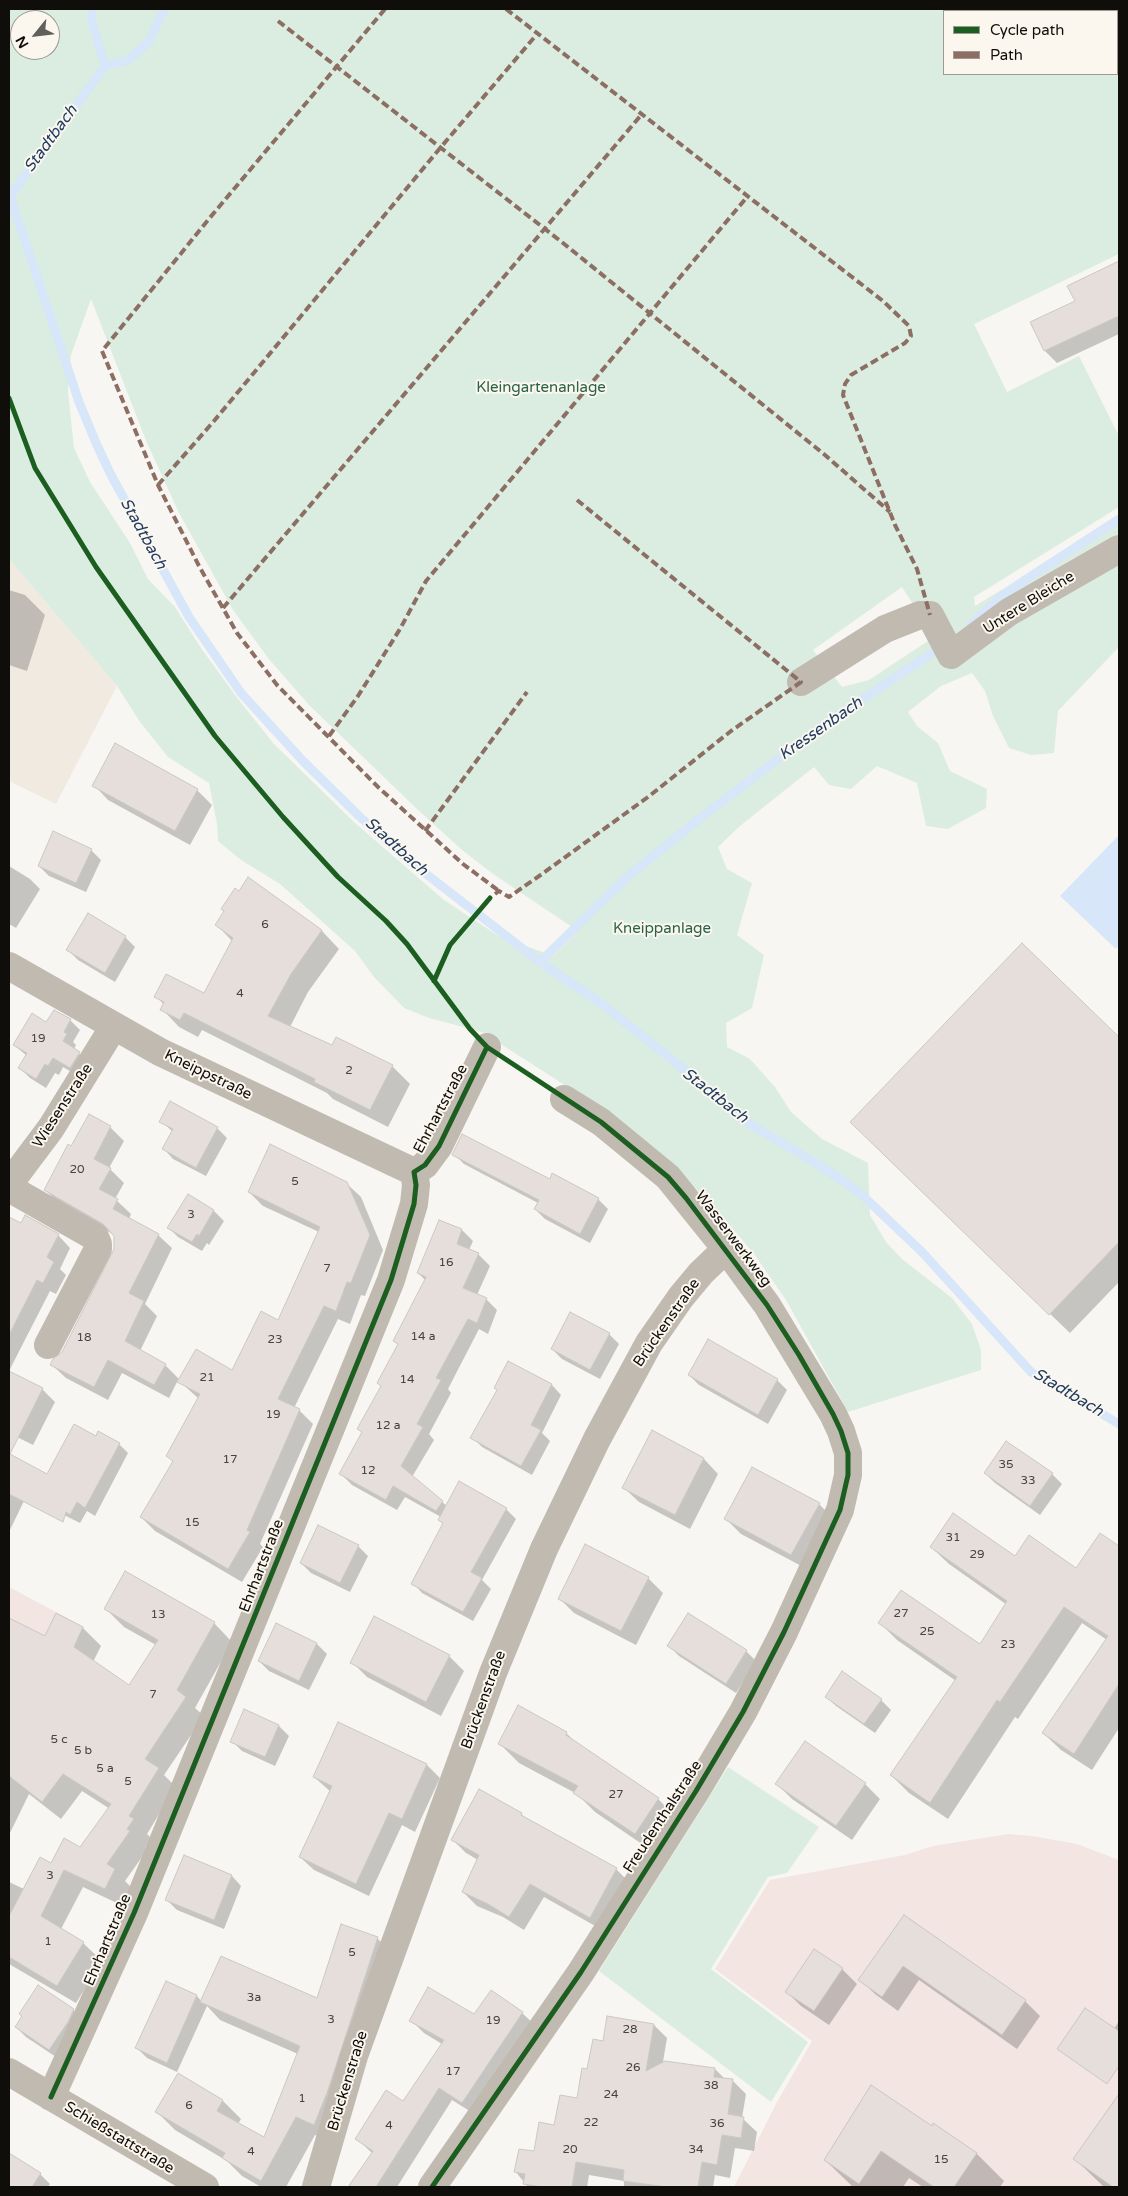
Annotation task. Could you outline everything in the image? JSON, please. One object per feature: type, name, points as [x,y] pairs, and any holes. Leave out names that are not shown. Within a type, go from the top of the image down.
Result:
[{"type":"street","name":"Untere Bleiche","points":[[801,682],[885,629],[907,619],[930,615],[951,655],[1009,612],[1119,549]]},
{"type":"street","name":"Kneippstraße","points":[[9,966],[114,1026],[210,1077],[414,1172]]},
{"type":"street","name":"Wiesenstraße","points":[[9,1184],[51,1128],[114,1026]]},
{"type":"street","name":"Ehrhartstraße","points":[[51,2097],[134,1913],[388,1289],[414,1204],[416,1185],[414,1172],[425,1165],[439,1146],[487,1047]]},
{"type":"street","name":"Wasserwerkweg","points":[[564,1099],[601,1122],[668,1177],[726,1249],[767,1305],[795,1348],[841,1431]]},
{"type":"street","points":[[9,1188],[95,1237],[98,1244],[98,1249],[48,1345]]},
{"type":"street","name":"Brückenstraße","points":[[316,2187],[354,2056],[493,1673],[544,1549],[597,1439],[649,1343],[681,1297],[701,1273],[726,1249]]},
{"type":"street","name":"Freudenthalstraße","points":[[432,2187],[580,1972],[696,1791],[743,1712],[784,1632],[840,1510],[848,1475],[848,1452],[841,1431]]},
{"type":"street","name":"Schießstattstraße","points":[[9,2072],[191,2184]]},
{"type":"shaded area","points":[[9,559],[117,686],[56,804],[9,781]]},
{"type":"shaded area","points":[[9,1587],[84,1627],[9,1782]]},
{"type":"shaded area","points":[[1008,1834],[1077,1844],[1119,1860],[1119,2187],[734,2187],[777,2102],[812,2041],[715,1969],[770,1880],[905,1855],[933,1846]]},
{"type":"green space","name":"Kleingartenanlage","points":[[9,9],[1119,9],[1119,254],[974,324],[1007,392],[1079,356],[1119,436],[1119,507],[974,597],[975,606],[1119,518],[1119,647],[1058,711],[1054,753],[1031,755],[1009,748],[993,716],[985,691],[972,673],[941,686],[908,712],[917,726],[938,743],[950,771],[987,789],[986,808],[948,829],[926,826],[917,783],[877,766],[851,789],[829,785],[814,767],[740,826],[718,847],[727,869],[752,883],[737,935],[764,955],[752,1008],[726,1023],[727,1047],[750,1059],[775,1087],[791,1112],[822,1139],[868,1163],[870,1215],[886,1242],[902,1259],[952,1298],[972,1324],[981,1350],[981,1370],[848,1412],[786,1300],[754,1254],[711,1203],[668,1163],[602,1109],[482,1032],[429,1018],[404,1008],[374,977],[355,951],[280,884],[241,860],[218,841],[217,824],[209,783],[168,757],[140,722],[117,686],[9,559]],"holes":[[[91,299],[147,443],[179,513],[233,610],[268,658],[309,705],[462,850],[493,874],[578,931],[553,956],[497,935],[444,900],[354,822],[274,744],[201,648],[175,607],[148,579],[130,543],[90,482],[74,448],[68,391],[71,355]],[[902,587],[934,637],[869,680],[842,687],[813,650]]]},
{"type":"green space","points":[[728,1767],[819,1827],[787,1873],[768,1877],[711,1969],[808,2042],[771,2102],[599,1971]]},
{"type":"water","points":[[1119,835],[1119,945],[1116,949],[1060,896]]},
{"type":"building","points":[[1119,261],[1119,316],[1044,351],[1030,322],[1075,301],[1067,286]]},
{"type":"building","points":[[115,743],[198,789],[175,831],[92,786]]},
{"type":"building","points":[[53,831],[92,849],[76,883],[38,866]]},
{"type":"building","points":[[248,877],[322,930],[291,974],[268,1016],[332,1045],[336,1037],[393,1065],[370,1110],[314,1082],[315,1079],[184,1013],[180,1020],[160,1010],[164,1002],[154,997],[166,974],[204,993],[233,938],[215,925],[224,911],[221,909],[235,888],[239,891]]},
{"type":"building","points":[[88,913],[126,936],[105,973],[66,950]]},
{"type":"building","points":[[1022,943],[1119,1037],[1119,1242],[1049,1315],[850,1122]]},
{"type":"building","points":[[54,1010],[71,1019],[64,1032],[67,1034],[63,1041],[80,1052],[70,1068],[53,1058],[48,1066],[45,1064],[36,1079],[18,1068],[27,1053],[13,1045],[32,1013],[46,1022]]},
{"type":"building","points":[[170,1101],[218,1127],[196,1168],[162,1149],[173,1129],[159,1122]]},
{"type":"building","points":[[89,1114],[111,1126],[94,1159],[111,1168],[99,1189],[118,1199],[113,1209],[159,1234],[129,1293],[144,1301],[125,1341],[166,1364],[154,1385],[108,1360],[94,1387],[50,1365],[53,1359],[62,1352],[114,1249],[114,1236],[103,1224],[44,1190],[68,1144],[71,1146]]},
{"type":"building","points":[[462,1134],[550,1179],[552,1173],[599,1198],[580,1234],[534,1209],[539,1200],[452,1155]]},
{"type":"building","points":[[270,1144],[347,1182],[370,1235],[351,1283],[347,1282],[336,1311],[324,1306],[278,1399],[300,1409],[247,1530],[250,1532],[228,1569],[140,1517],[173,1461],[166,1456],[200,1394],[177,1382],[196,1349],[232,1370],[261,1311],[278,1320],[320,1227],[248,1192]]},
{"type":"building","points":[[188,1194],[214,1210],[199,1236],[197,1234],[192,1242],[167,1228]]},
{"type":"building","points":[[25,1215],[59,1234],[47,1257],[54,1262],[43,1283],[37,1280],[9,1335],[9,1217],[21,1223]]},
{"type":"building","points":[[439,1220],[462,1229],[457,1244],[479,1253],[463,1288],[487,1298],[477,1323],[468,1319],[436,1378],[441,1380],[417,1424],[423,1427],[401,1466],[443,1501],[436,1511],[393,1486],[386,1500],[339,1474],[362,1432],[357,1429],[381,1386],[377,1383],[398,1344],[393,1341],[426,1277],[417,1273]]},
{"type":"building","points":[[570,1312],[610,1333],[590,1370],[551,1349]]},
{"type":"building","points":[[708,1339],[778,1379],[758,1415],[688,1375]]},
{"type":"building","points":[[508,1361],[552,1384],[531,1425],[541,1430],[521,1466],[470,1438],[497,1390],[494,1388]]},
{"type":"building","points":[[9,1371],[43,1388],[10,1454],[47,1474],[74,1424],[96,1436],[98,1431],[120,1443],[85,1508],[77,1502],[70,1515],[66,1512],[63,1522],[9,1494]]},
{"type":"building","points":[[652,1430],[704,1458],[675,1515],[622,1488]]},
{"type":"building","points":[[1006,1441],[1053,1473],[1030,1506],[984,1473]]},
{"type":"building","points":[[752,1467],[820,1503],[791,1555],[724,1519]]},
{"type":"building","points":[[459,1481],[507,1508],[471,1572],[482,1578],[463,1612],[411,1584],[443,1523],[438,1520]]},
{"type":"building","points":[[953,1513],[1015,1556],[1029,1535],[1076,1568],[1100,1533],[1119,1546],[1119,1684],[1074,1754],[1042,1733],[1108,1636],[1064,1607],[1000,1702],[997,1700],[930,1803],[890,1775],[957,1677],[878,1623],[901,1590],[980,1644],[1007,1601],[930,1547]]},
{"type":"building","points":[[318,1525],[359,1545],[340,1583],[300,1563]]},
{"type":"building","points":[[585,1544],[649,1577],[621,1631],[558,1599]]},
{"type":"building","points":[[125,1571],[215,1622],[177,1690],[186,1697],[145,1759],[159,1768],[129,1816],[134,1819],[127,1829],[130,1831],[107,1864],[115,1869],[105,1889],[64,1870],[41,1916],[84,1942],[57,1986],[9,1957],[9,1916],[40,1857],[51,1863],[64,1838],[80,1847],[111,1804],[63,1774],[42,1802],[9,1776],[9,1618],[45,1636],[56,1613],[83,1627],[74,1647],[129,1685],[158,1640],[104,1609]]},
{"type":"building","points":[[688,1613],[747,1650],[726,1684],[667,1646]]},
{"type":"building","points":[[374,1616],[450,1655],[426,1702],[350,1663]]},
{"type":"building","points":[[276,1623],[317,1643],[299,1681],[258,1661]]},
{"type":"building","points":[[842,1671],[882,1699],[864,1724],[825,1697]]},
{"type":"building","points":[[518,1705],[567,1732],[566,1735],[659,1798],[635,1834],[573,1793],[578,1786],[498,1744]]},
{"type":"building","points":[[244,1709],[279,1725],[265,1757],[230,1742]]},
{"type":"building","points":[[338,1722],[427,1764],[402,1819],[389,1813],[356,1884],[299,1857],[332,1786],[313,1777]]},
{"type":"building","points":[[805,1741],[866,1783],[836,1826],[775,1784]]},
{"type":"building","points":[[479,1789],[522,1813],[521,1815],[617,1868],[590,1918],[530,1884],[509,1917],[488,1904],[462,1892],[479,1855],[451,1840]]},
{"type":"building","points":[[184,1855],[232,1875],[214,1920],[165,1900]]},
{"type":"building","points":[[904,1915],[1026,2000],[1002,2035],[903,1966],[882,1997],[858,1980]]},
{"type":"building","points":[[341,1924],[378,1937],[327,2093],[314,2125],[296,2117],[261,2181],[222,2158],[225,2153],[155,2112],[178,2073],[223,2100],[217,2111],[264,2137],[300,2046],[200,2002],[221,1956],[317,1998]]},
{"type":"building","points":[[814,1949],[843,1968],[814,2011],[785,1992]]},
{"type":"building","points":[[166,1981],[197,1995],[167,2063],[135,2048]]},
{"type":"building","points":[[38,1985],[74,2009],[68,2022],[49,2050],[15,2027],[22,2016],[19,2014]]},
{"type":"building","points":[[428,1987],[474,2014],[491,1990],[523,2012],[462,2103],[439,2088],[376,2187],[348,2187],[373,2151],[355,2139],[386,2090],[403,2101],[444,2040],[409,2021]]},
{"type":"building","points":[[1085,2008],[1119,2031],[1119,2066],[1107,2084],[1057,2049]]},
{"type":"building","points":[[607,2016],[654,2024],[646,2071],[665,2061],[715,2068],[714,2077],[733,2079],[728,2114],[744,2117],[741,2138],[722,2135],[717,2165],[702,2162],[698,2187],[666,2187],[623,2181],[624,2170],[576,2162],[572,2187],[542,2187],[523,2184],[525,2174],[514,2172],[519,2149],[534,2151],[539,2122],[554,2125],[560,2095],[577,2098],[582,2068],[587,2069],[593,2039],[603,2041]]},
{"type":"building","points":[[871,2085],[932,2126],[933,2123],[977,2153],[954,2187],[934,2187],[881,2151],[859,2184],[824,2160]]},
{"type":"building","points":[[1119,2094],[1119,2187],[1113,2187],[1073,2159]]},
{"type":"building","points":[[9,2153],[41,2173],[32,2187],[9,2187]]},
{"type":"waterway","name":"Stadtbach","points":[[92,9],[92,22],[105,66]]},
{"type":"waterway","name":"Stadtbach","points":[[164,9],[149,41],[129,60],[105,66],[10,196],[79,402],[96,443],[111,475],[189,617],[241,693],[303,761],[359,816],[408,860],[540,962],[602,1004],[669,1057],[743,1120],[824,1168],[860,1193],[923,1253],[1031,1372],[1119,1424]]},
{"type":"waterway","name":"Kressenbach","points":[[971,624],[997,600],[1025,580],[1119,519]]},
{"type":"waterway","name":"Kressenbach","points":[[540,962],[626,878],[699,819],[823,725],[943,646]]},
{"type":"marked path","points":[[385,9],[208,220],[102,351],[158,485],[199,566],[237,633],[277,685],[378,787],[463,864],[499,891]]},
{"type":"marked path","points":[[506,9],[883,301],[909,326],[911,336],[905,343],[851,375],[845,384],[843,395],[895,525],[917,569],[930,615]]},
{"type":"marked path","points":[[278,21],[563,243],[825,455],[890,512]]},
{"type":"marked path","points":[[158,485],[214,421],[538,33]]},
{"type":"marked path","points":[[223,608],[642,114]]},
{"type":"marked path","points":[[329,736],[358,696],[400,629],[426,581],[747,197]]},
{"type":"marked path","points":[[495,894],[499,891],[509,897],[648,797],[731,731],[801,682],[577,500]]},
{"type":"marked path","points":[[425,831],[527,692]]},
{"type":"cycle path","points":[[9,398],[35,468],[96,567],[215,736],[283,817],[338,877],[386,921],[407,944],[470,1029],[487,1047],[601,1122],[668,1177],[767,1305],[833,1414],[848,1453],[848,1475],[840,1510],[784,1632],[743,1712],[696,1791],[581,1972],[432,2187]]},
{"type":"cycle path","points":[[434,981],[450,945],[490,898]]},
{"type":"cycle path","points":[[51,2097],[134,1913],[391,1280],[414,1204],[416,1185],[414,1172],[425,1165],[439,1146],[487,1047]]},
{"type":"park label","name":"Kneippanlage","points":[[662,929]]}]
